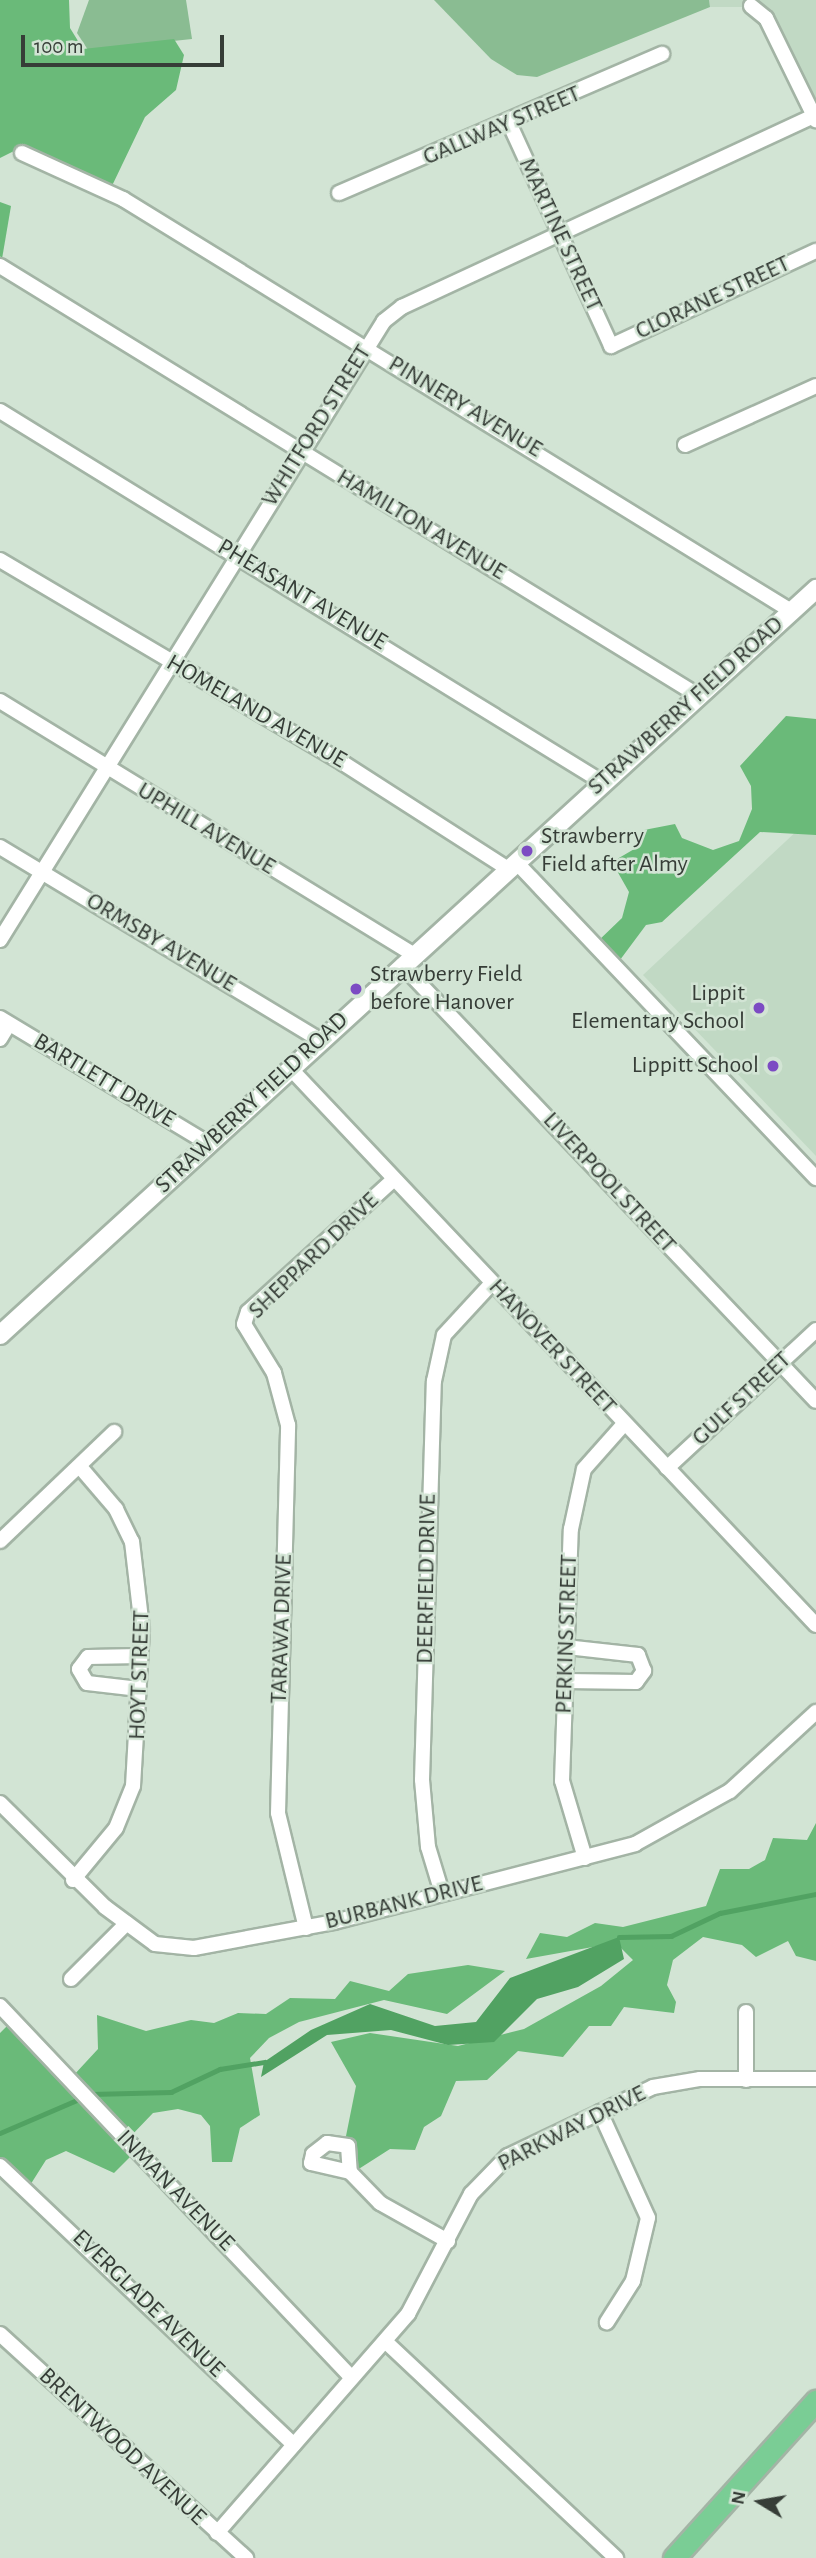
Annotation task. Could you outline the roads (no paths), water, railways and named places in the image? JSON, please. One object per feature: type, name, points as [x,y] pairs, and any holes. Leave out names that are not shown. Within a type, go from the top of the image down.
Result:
[{"type":"main road","points":[[674,2558],[816,2401]]},
{"type":"street","points":[[751,6],[766,18],[815,117]]},
{"type":"street","name":"GALLWAY STREET","points":[[339,193],[510,125],[662,54]]},
{"type":"street","name":"WHITFORD STREET","points":[[0,940],[301,451],[367,348],[402,307],[815,117]]},
{"type":"street","name":"MARTINE STREET","points":[[510,125],[611,346]]},
{"type":"street","name":"PINNERY AVENUE","points":[[22,153],[123,199],[791,611]]},
{"type":"street","name":"CLORANE STREET","points":[[611,346],[816,251]]},
{"type":"street","name":"HAMILTON AVENUE","points":[[0,265],[699,695]]},
{"type":"street","points":[[685,445],[816,386]]},
{"type":"street","name":"PHEASANT AVENUE","points":[[0,411],[603,782]]},
{"type":"street","name":"HOMELAND AVENUE","points":[[0,560],[512,866],[816,1178]]},
{"type":"street","name":"STRAWBERRY FIELD ROAD","points":[[0,1335],[816,589]]},
{"type":"street","name":"UPHILL AVENUE","points":[[0,701],[408,960]]},
{"type":"street","name":"ORMSBY AVENUE","points":[[0,847],[320,1041]]},
{"type":"street","name":"LIVERPOOL STREET","points":[[408,960],[816,1401]]},
{"type":"street","points":[[0,1039],[5,1021]]},
{"type":"street","name":"BARTLETT DRIVE","points":[[5,1021],[209,1144]]},
{"type":"street","name":"HANOVER STREET","points":[[290,1068],[816,1625]]},
{"type":"street","name":"SHEPPARD DRIVE","points":[[249,1337],[248,1312],[394,1179]]},
{"type":"street","name":"DEERFIELD DRIVE","points":[[442,1893],[428,1847],[422,1780],[434,1381],[444,1335],[492,1283]]},
{"type":"street","name":"GULF STREET","points":[[667,1468],[816,1330]]},
{"type":"street","name":"TARAWA DRIVE","points":[[249,1337],[274,1373],[288,1426],[278,1813],[306,1928]]},
{"type":"street","name":"PERKINS STREET","points":[[585,1858],[564,1798],[567,1647],[577,1487],[587,1465],[624,1424]]},
{"type":"street","points":[[0,1541],[82,1468],[114,1432]]},
{"type":"street","name":"HOYT STREET","points":[[73,1880],[116,1828],[128,1801],[140,1656],[141,1580],[132,1542],[116,1509],[82,1468]]},
{"type":"street","points":[[566,1681],[636,1682],[644,1671],[638,1655],[567,1647]]},
{"type":"street","points":[[139,1689],[87,1683],[79,1669],[88,1657],[140,1656]]},
{"type":"street","name":"BURBANK DRIVE","points":[[0,1803],[73,1880],[155,1944],[194,1948],[306,1928],[585,1858],[684,1821],[730,1791],[816,1712]]},
{"type":"street","points":[[71,1979],[127,1923]]},
{"type":"street","name":"INMAN AVENUE","points":[[0,2006],[350,2376]]},
{"type":"street","points":[[746,2012],[746,2080]]},
{"type":"street","name":"PARKWAY DRIVE","points":[[217,2533],[350,2376],[386,2342],[424,2292],[448,2241],[487,2173],[508,2156],[653,2087],[746,2080],[816,2079]]},
{"type":"street","points":[[600,2112],[648,2218],[633,2281],[607,2322]]},
{"type":"street","name":"EVERGLADE AVENUE","points":[[0,2166],[294,2445]]},
{"type":"street","points":[[349,2172],[391,2212],[448,2241]]},
{"type":"street","name":"BRENTWOOD AVENUE","points":[[0,2334],[246,2558]]},
{"type":"street","points":[[386,2342],[462,2407],[616,2558]]},
{"type":"waterway","points":[[619,1937],[671,1936],[720,1913],[816,1894]]},
{"type":"waterway","points":[[0,2133],[91,2094],[171,2092],[220,2069],[264,2062]]},
{"type":"place","name":"Strawberry Field after Almy","points":[[527,851]]},
{"type":"place","name":"Strawberry Field before Hanover","points":[[356,989]]},
{"type":"place","name":"Lippit Elementary School","points":[[759,1008]]},
{"type":"place","name":"Lippitt School","points":[[773,1066]]}]
